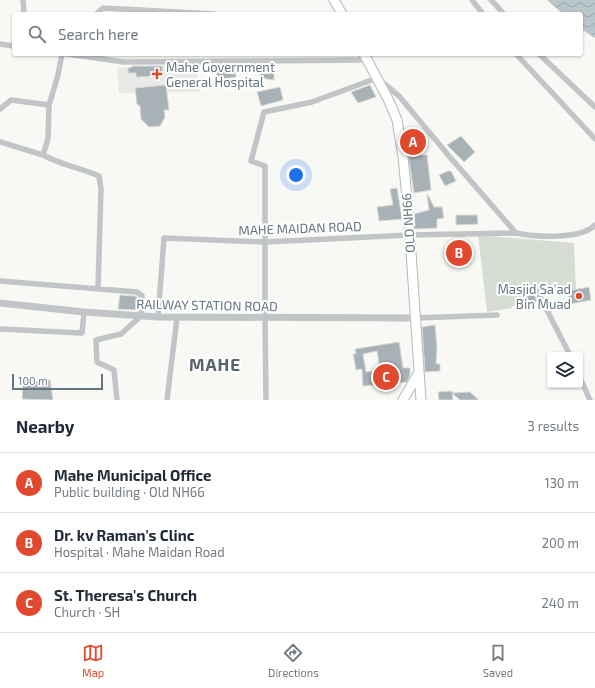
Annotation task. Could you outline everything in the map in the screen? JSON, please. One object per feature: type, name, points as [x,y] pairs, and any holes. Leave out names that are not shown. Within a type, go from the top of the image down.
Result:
[{"type":"main road","points":[[334,0],[341,12]]},
{"type":"main road","name":"OLD NH66","points":[[366,57],[389,102],[396,120],[403,157],[410,235],[418,374],[421,400]]},
{"type":"main road","points":[[403,400],[418,374]]},
{"type":"street","points":[[23,0],[24,12]]},
{"type":"street","points":[[472,0],[481,12]]},
{"type":"street","points":[[491,0],[502,12]]},
{"type":"street","points":[[98,12],[103,8],[177,12]]},
{"type":"street","points":[[0,44],[12,46]]},
{"type":"street","points":[[43,155],[48,139],[48,105],[58,75],[62,56]]},
{"type":"street","points":[[88,56],[124,62],[366,57]]},
{"type":"street","points":[[518,56],[595,139]]},
{"type":"street","points":[[542,56],[595,107]]},
{"type":"street","points":[[266,400],[265,166],[250,161],[264,112],[312,102],[377,78],[399,96],[516,233]]},
{"type":"street","points":[[0,109],[11,100],[48,105]]},
{"type":"street","points":[[0,142],[43,155],[53,161],[86,170],[99,176],[101,189],[98,289]]},
{"type":"street","name":"MAHE MAIDAN ROAD","points":[[158,317],[164,238],[265,242],[410,235],[516,233],[530,236],[549,236],[580,233],[590,230],[595,225]]},
{"type":"street","points":[[0,281],[137,292],[142,296],[141,316],[121,334],[96,340],[97,362],[114,370],[117,400]]},
{"type":"street","points":[[536,289],[568,352]]},
{"type":"street","name":"RAILWAY STATION ROAD","points":[[0,303],[84,312],[177,318],[415,318]]},
{"type":"street","points":[[0,329],[82,333],[84,312]]},
{"type":"street","points":[[415,318],[497,315]]},
{"type":"street","points":[[167,400],[177,318]]},
{"type":"street","points":[[583,385],[590,400]]},
{"type":"shaded area","name":"Mahe Government General Hospital","points":[[196,64],[200,92],[119,93],[117,68]]},
{"type":"shaded area","points":[[478,235],[574,243],[576,289],[541,291],[527,294],[511,308],[487,312]]},
{"type":"water","points":[[547,0],[595,0],[595,38],[583,30],[583,12],[561,12]]},
{"type":"building","points":[[261,65],[274,65],[274,80],[260,78]]},
{"type":"building","points":[[132,66],[162,66],[163,76],[136,77],[136,73],[128,73],[128,68]]},
{"type":"building","points":[[235,68],[236,77],[217,80],[216,71]]},
{"type":"building","points":[[166,85],[169,110],[164,110],[165,117],[160,126],[149,127],[141,119],[140,106],[137,104],[135,88]]},
{"type":"building","points":[[370,85],[376,97],[358,103],[351,92]]},
{"type":"building","points":[[280,87],[283,100],[261,106],[257,92]]},
{"type":"building","points":[[419,132],[422,155],[427,155],[431,190],[414,193],[405,133]]},
{"type":"building","points":[[461,136],[475,152],[464,162],[447,145]]},
{"type":"building","points":[[451,171],[456,181],[445,186],[439,175]]},
{"type":"building","points":[[397,188],[402,219],[379,221],[377,207],[393,205],[390,189]]},
{"type":"building","points":[[427,195],[434,207],[442,207],[444,218],[437,219],[437,228],[415,229],[414,214],[429,210]]},
{"type":"building","points":[[456,215],[477,215],[478,224],[456,225]]},
{"type":"building","points":[[463,244],[464,248],[468,248],[470,258],[466,258],[466,263],[454,265],[451,245]]},
{"type":"building","name":"Masjid Sa'ad Bin Muad","points":[[589,287],[591,300],[570,304],[567,291]]},
{"type":"building","points":[[534,294],[537,302],[527,305],[525,297]]},
{"type":"building","points":[[120,295],[135,296],[138,298],[137,310],[118,309]]},
{"type":"building","points":[[435,325],[437,349],[436,364],[440,364],[440,371],[425,372],[422,327]]},
{"type":"building","points":[[399,342],[403,368],[410,368],[410,375],[407,382],[363,386],[362,369],[356,370],[353,354],[356,354],[355,349]],"holes":[[[377,351],[380,370],[366,372],[363,354]]]},
{"type":"building","points":[[50,380],[53,400],[22,399],[23,381]]},
{"type":"building","points":[[452,391],[453,400],[439,400],[438,392]]},
{"type":"building","points":[[470,392],[479,400],[460,400],[452,393]]},
{"type":"place","name":"Mahe Government General Hospital","points":[[157,74]]},
{"type":"place","name":"Mahe Municipal Office","points":[[413,142]]},
{"type":"place","name":"Dr. kv Raman's Clinc","points":[[459,253]]},
{"type":"place","name":"Masjid Sa'ad Bin Muad","points":[[579,296]]},
{"type":"place","name":"St. Theresa's Church","points":[[386,377]]},
{"type":"district","name":"MAHE","points":[[215,365]]}]
